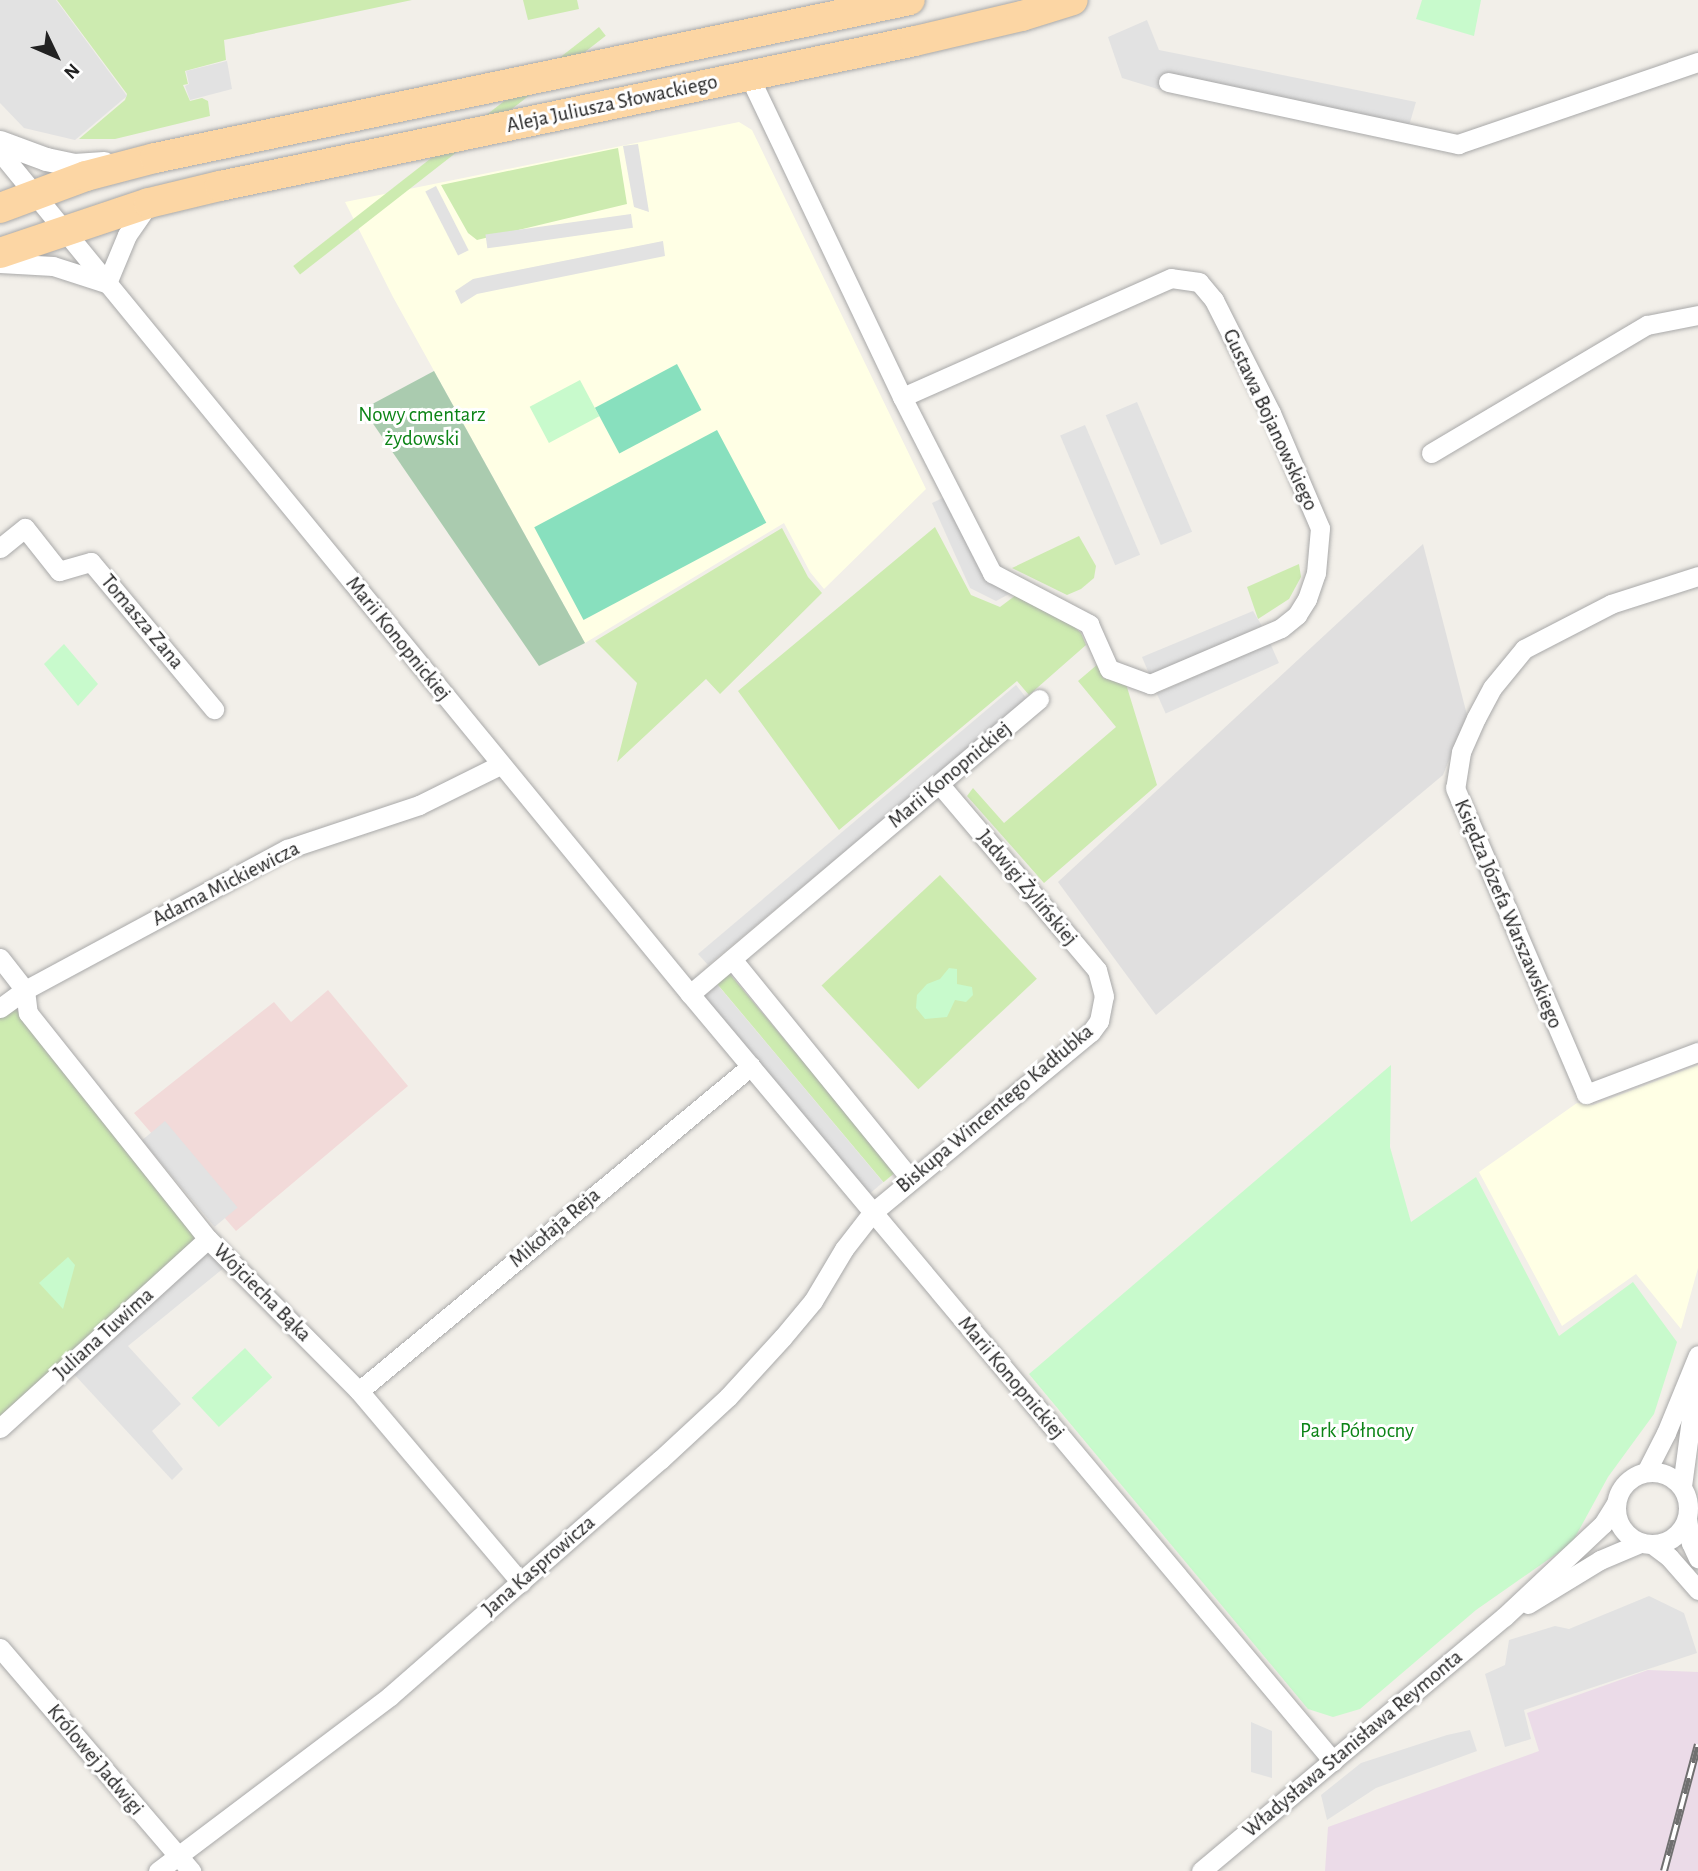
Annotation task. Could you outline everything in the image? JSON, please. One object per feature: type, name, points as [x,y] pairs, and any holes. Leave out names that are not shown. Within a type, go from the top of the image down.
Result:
[{"type":"main road","name":"Aleja Juliusza Słowackiego","points":[[0,208],[139,161],[910,0]]},
{"type":"main road","name":"Aleja Juliusza Słowackiego","points":[[0,253],[149,203],[991,24],[1073,0]]},
{"type":"street","points":[[1168,82],[1458,144],[1698,62]]},
{"type":"street","name":"Gustawa Bojanowskiego","points":[[749,76],[902,397],[992,573],[1089,624],[1109,669],[1150,684],[1281,628],[1297,615],[1307,599],[1316,573],[1320,528],[1270,413],[1214,300],[1199,282],[1171,278],[902,397]]},
{"type":"street","points":[[0,142],[46,159],[74,165],[139,161]]},
{"type":"street","name":"Marii Konopnickiej","points":[[0,152],[500,765],[1333,1761]]},
{"type":"street","points":[[0,263],[53,266],[107,283],[127,235],[149,203]]},
{"type":"street","points":[[1431,453],[1647,325],[1698,314]]},
{"type":"street","name":"Tomasza Zana","points":[[0,548],[25,528],[60,571],[91,562],[214,709]]},
{"type":"street","name":"Księdza Józefa Warszawskiego","points":[[1698,576],[1611,604],[1524,649],[1492,688],[1476,718],[1461,752],[1455,788],[1586,1094],[1698,1052]]},
{"type":"street","name":"Marii Konopnickiej","points":[[690,994],[1039,699]]},
{"type":"street","name":"Adama Mickiewicza","points":[[0,1009],[25,990],[287,849],[419,805],[500,765]]},
{"type":"street","name":"Jadwigi Żylińskiej","points":[[939,784],[1097,970],[1104,996]]},
{"type":"street","points":[[0,958],[25,990]]},
{"type":"street","points":[[732,958],[911,1179]]},
{"type":"street","name":"Wojciecha Bąka","points":[[25,990],[29,1013],[208,1240],[359,1391],[521,1583]]},
{"type":"street","name":"Biskupa Wincentego Kadłubka","points":[[872,1213],[1091,1032],[1099,1021],[1104,996]]},
{"type":"street","name":"Mikołaja Reja","points":[[359,1391],[751,1066]]},
{"type":"street","name":"Jana Kasprowicza","points":[[158,1871],[284,1779],[390,1696],[521,1583],[728,1397],[813,1301],[844,1249],[872,1213]]},
{"type":"street","name":"Juliana Tuwima","points":[[0,1428],[208,1240]]},
{"type":"street","points":[[1646,1472],[1666,1433],[1698,1356]]},
{"type":"street","points":[[1682,1486],[1698,1363]]},
{"type":"street","points":[[1698,1558],[1691,1543],[1687,1496],[1682,1486],[1662,1472],[1646,1472],[1625,1483],[1616,1503],[1621,1527],[1669,1557],[1698,1590]]},
{"type":"street","name":"Władysława Stanisława Reymonta","points":[[1201,1871],[1504,1617],[1603,1524],[1616,1503]]},
{"type":"street","points":[[1646,1544],[1674,1537],[1687,1519]]},
{"type":"street","name":"Władysława Stanisława Reymonta","points":[[1504,1617],[1600,1560],[1646,1544]]},
{"type":"street","name":"Królowej Jadwigi","points":[[0,1648],[191,1871]]},
{"type":"shaded area","points":[[0,0],[56,0],[127,96],[75,140],[24,128],[0,103]]},
{"type":"shaded area","points":[[1147,20],[1159,50],[1416,102],[1408,129],[1165,77],[1161,90],[1122,78],[1108,37]]},
{"type":"shaded area","points":[[227,61],[232,89],[190,100],[185,86],[189,84],[186,71]]},
{"type":"shaded area","points":[[739,122],[752,130],[926,489],[824,589],[810,572],[784,523],[585,643],[393,297],[345,202]]},
{"type":"shaded area","points":[[638,144],[649,212],[634,207],[623,146]]},
{"type":"shaded area","points":[[436,186],[469,250],[458,256],[425,191]]},
{"type":"shaded area","points":[[631,214],[633,228],[487,248],[485,234]]},
{"type":"shaded area","points":[[663,241],[665,256],[477,294],[461,304],[455,291],[473,279]]},
{"type":"shaded area","points":[[1137,402],[1192,532],[1161,545],[1106,415]]},
{"type":"shaded area","points":[[1085,425],[1140,555],[1115,565],[1060,436]]},
{"type":"shaded area","points":[[947,496],[1011,593],[996,601],[970,588],[932,503]]},
{"type":"shaded area","points":[[1423,544],[1467,715],[1443,775],[1156,1015],[1058,882]]},
{"type":"shaded area","points":[[1253,611],[1262,626],[1150,676],[1142,657]]},
{"type":"shaded area","points":[[1270,643],[1279,663],[1166,714],[1157,693]]},
{"type":"shaded area","points":[[1016,685],[1028,700],[708,965],[698,954]]},
{"type":"shaded area","points":[[716,983],[883,1182],[869,1194],[701,995]]},
{"type":"shaded area","points":[[328,990],[408,1086],[236,1231],[134,1113],[274,1002],[291,1022]]},
{"type":"shaded area","points":[[1698,1065],[1698,1268],[1681,1329],[1636,1274],[1562,1326],[1479,1172],[1577,1103],[1593,1105]]},
{"type":"shaded area","points":[[165,1121],[238,1208],[215,1227],[142,1140]]},
{"type":"shaded area","points":[[208,1248],[225,1267],[128,1346],[181,1404],[152,1431],[183,1469],[172,1480],[72,1372]]},
{"type":"shaded area","points":[[1649,1596],[1684,1613],[1697,1653],[1524,1710],[1531,1739],[1505,1747],[1485,1674],[1505,1665],[1509,1640],[1555,1626],[1569,1629]]},
{"type":"shaded area","points":[[1648,1670],[1698,1672],[1698,1871],[1325,1871],[1328,1827],[1539,1751],[1527,1713]]},
{"type":"shaded area","points":[[1251,1722],[1272,1731],[1272,1778],[1251,1772]]},
{"type":"shaded area","points":[[1470,1730],[1477,1751],[1376,1788],[1327,1820],[1321,1795],[1361,1763]]},
{"type":"green space","points":[[57,0],[412,0],[224,40],[226,60],[185,71],[188,84],[183,85],[190,101],[202,98],[208,101],[210,116],[115,139],[79,139],[125,100],[127,94]]},
{"type":"green space","points":[[523,0],[577,0],[579,9],[528,20]]},
{"type":"green space","points":[[1422,0],[1481,0],[1474,36],[1416,19]]},
{"type":"green space","points":[[599,27],[606,36],[300,275],[293,266]]},
{"type":"green space","points":[[618,148],[627,204],[477,240],[468,233],[441,185]]},
{"type":"green space","points":[[677,364],[701,410],[619,454],[595,408]]},
{"type":"green space","name":"Nowy cmentarz żydowski","points":[[434,371],[585,643],[539,666],[363,409]]},
{"type":"green space","points":[[580,380],[599,416],[549,443],[530,407]]},
{"type":"green space","points":[[717,430],[766,523],[584,620],[534,527]]},
{"type":"green space","points":[[935,527],[971,595],[1000,607],[1016,595],[1071,624],[1081,633],[1086,645],[1029,695],[1017,681],[839,830],[738,691]]},
{"type":"green space","points":[[782,528],[808,577],[822,593],[720,694],[706,679],[617,762],[637,683],[595,641]]},
{"type":"green space","points":[[1079,536],[1096,566],[1094,578],[1081,589],[1067,595],[1012,568]]},
{"type":"green space","points":[[1299,564],[1301,577],[1289,599],[1258,619],[1247,587]]},
{"type":"green space","points":[[64,644],[98,684],[78,706],[44,664]]},
{"type":"green space","points":[[1098,664],[1103,678],[1126,684],[1157,785],[1044,883],[967,796],[973,788],[1004,823],[1116,727],[1078,681]]},
{"type":"green space","points":[[940,875],[1037,979],[918,1089],[822,985]]},
{"type":"green space","points":[[949,968],[957,969],[957,984],[972,987],[973,995],[966,1002],[955,1000],[947,1017],[925,1019],[916,1008],[917,995],[927,984],[940,979]]},
{"type":"green space","points":[[728,972],[896,1172],[884,1182],[716,982]]},
{"type":"green space","points":[[12,1004],[200,1239],[0,1417],[0,1014]]},
{"type":"green space","name":"Park Północny","points":[[1391,1065],[1390,1147],[1411,1222],[1476,1177],[1559,1336],[1633,1282],[1677,1342],[1654,1414],[1608,1477],[1572,1543],[1476,1610],[1360,1709],[1333,1717],[1308,1709],[1029,1374]]},
{"type":"green space","points":[[68,1257],[75,1265],[63,1309],[39,1283]]},
{"type":"green space","points":[[245,1348],[272,1377],[219,1427],[192,1398]]},
{"type":"railway","points":[[1664,1871],[1698,1744]]}]
